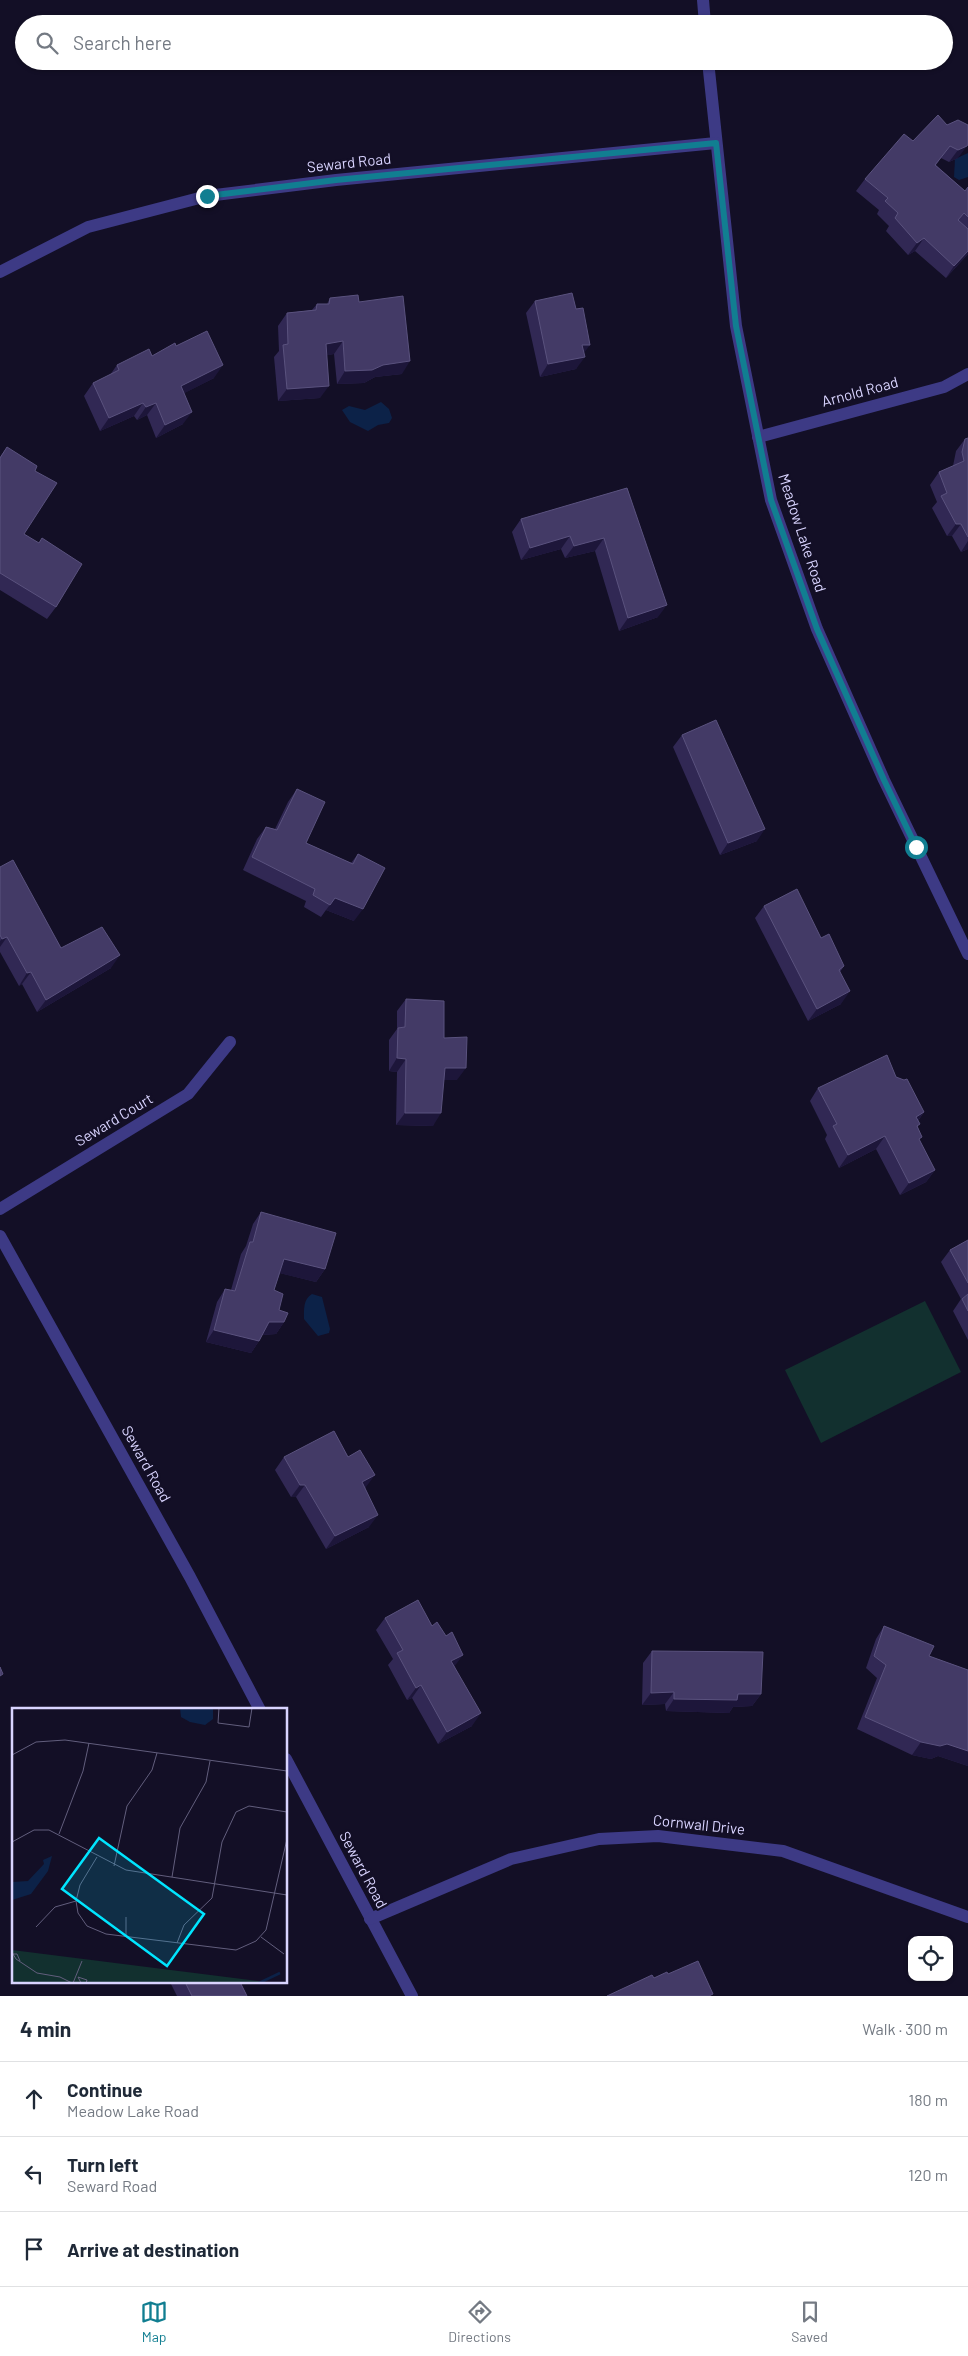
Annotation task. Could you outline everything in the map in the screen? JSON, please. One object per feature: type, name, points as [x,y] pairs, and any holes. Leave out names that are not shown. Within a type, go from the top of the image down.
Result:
[{"type":"street","points":[[703,0],[704,15]]},
{"type":"street","name":"Meadow Lake Road","points":[[709,70],[736,326],[771,500],[817,629],[884,780],[968,954]]},
{"type":"street","name":"Seward Road","points":[[0,272],[88,228],[207,196],[336,180],[716,143]]},
{"type":"street","name":"Arnold Road","points":[[758,437],[944,386],[968,374]]},
{"type":"street","name":"Seward Court","points":[[0,1209],[188,1094],[230,1042]]},
{"type":"street","name":"Seward Road","points":[[0,1236],[190,1577],[259,1708]]},
{"type":"street","name":"Seward Road","points":[[288,1763],[412,1996]]},
{"type":"street","name":"Cornwall Drive","points":[[370,1919],[511,1858],[599,1839],[658,1836],[783,1850],[968,1916]]},
{"type":"green space","points":[[925,1301],[961,1372],[821,1443],[785,1370]]},
{"type":"water","points":[[968,153],[968,177],[959,180],[954,177],[955,159]]},
{"type":"water","points":[[381,402],[389,409],[392,418],[389,423],[378,425],[368,431],[350,422],[342,410],[349,406],[365,410]]},
{"type":"water","points":[[312,1294],[322,1297],[330,1329],[329,1333],[318,1336],[304,1319],[304,1308],[307,1299]]},
{"type":"building","points":[[938,115],[947,125],[958,120],[968,125],[967,146],[958,150],[950,146],[935,165],[965,191],[968,187],[968,217],[964,213],[958,220],[968,229],[968,251],[954,266],[924,238],[917,243],[895,218],[898,213],[885,201],[888,198],[865,179],[904,134],[913,141]]},
{"type":"building","points":[[572,293],[576,309],[583,308],[590,345],[582,345],[585,357],[548,364],[535,301]]},
{"type":"building","points":[[358,295],[359,302],[403,296],[410,361],[383,365],[372,370],[345,371],[343,341],[326,344],[329,386],[287,389],[283,345],[288,344],[287,313],[316,310],[317,304],[329,304],[330,298]]},
{"type":"building","points":[[207,331],[223,365],[181,386],[192,412],[165,425],[156,403],[146,407],[143,403],[109,418],[93,383],[119,370],[117,365],[149,349],[152,356],[175,343],[176,346]]},
{"type":"building","points":[[968,438],[968,537],[961,524],[956,524],[941,496],[947,493],[939,472],[964,461],[962,452],[965,439]]},
{"type":"building","points":[[7,447],[37,466],[35,471],[57,483],[24,534],[39,543],[42,538],[82,564],[56,607],[0,573],[0,458]]},
{"type":"building","points":[[627,488],[667,605],[628,618],[604,538],[574,546],[570,536],[530,548],[521,519]]},
{"type":"building","points":[[716,720],[765,829],[728,843],[682,735]]},
{"type":"building","points":[[297,789],[325,802],[306,843],[353,864],[358,854],[385,868],[363,909],[335,898],[330,905],[313,895],[315,889],[252,857],[266,827],[277,830]]},
{"type":"building","points":[[13,860],[61,948],[102,927],[120,955],[46,1000],[31,972],[27,973],[7,937],[2,939],[0,935],[0,867]]},
{"type":"building","points":[[797,889],[821,938],[829,934],[844,966],[839,970],[850,991],[817,1009],[764,906]]},
{"type":"building","points":[[406,999],[444,1001],[444,1038],[467,1037],[466,1068],[445,1068],[441,1113],[405,1113],[406,1059],[397,1058],[398,1028],[405,1027]]},
{"type":"building","points":[[887,1055],[896,1077],[904,1080],[907,1079],[924,1112],[916,1117],[920,1124],[917,1126],[922,1137],[919,1139],[935,1170],[909,1183],[885,1136],[848,1155],[833,1126],[837,1124],[818,1088]]},
{"type":"building","points":[[261,1212],[336,1233],[325,1269],[284,1259],[274,1290],[283,1294],[279,1310],[288,1313],[284,1322],[269,1322],[259,1341],[214,1330],[225,1289],[235,1291],[250,1242],[253,1242]]},
{"type":"building","points":[[968,1240],[968,1283],[950,1250]]},
{"type":"building","points":[[968,1294],[968,1311],[962,1299]]},
{"type":"building","points":[[334,1431],[348,1457],[360,1450],[375,1475],[362,1482],[378,1515],[335,1536],[305,1485],[300,1485],[284,1457]]},
{"type":"building","points":[[418,1600],[432,1626],[437,1622],[446,1636],[452,1632],[463,1655],[451,1661],[481,1713],[447,1732],[421,1685],[416,1688],[397,1653],[403,1650],[385,1618]]},
{"type":"building","points":[[884,1626],[934,1646],[929,1656],[968,1670],[968,1751],[947,1744],[940,1746],[921,1742],[865,1717],[886,1665],[874,1656]]},
{"type":"building","points":[[652,1651],[763,1652],[761,1694],[738,1694],[737,1700],[674,1699],[674,1692],[651,1693]]},
{"type":"building","points":[[698,1961],[713,1994],[709,1996],[607,1996],[652,1975],[654,1978],[667,1972],[668,1974]]},
{"type":"building","points":[[186,1984],[241,1984],[247,1996],[192,1996]]},
{"type":"route","points":[[207,196],[336,180],[716,143],[736,326],[771,500],[817,629],[916,847]]}]
